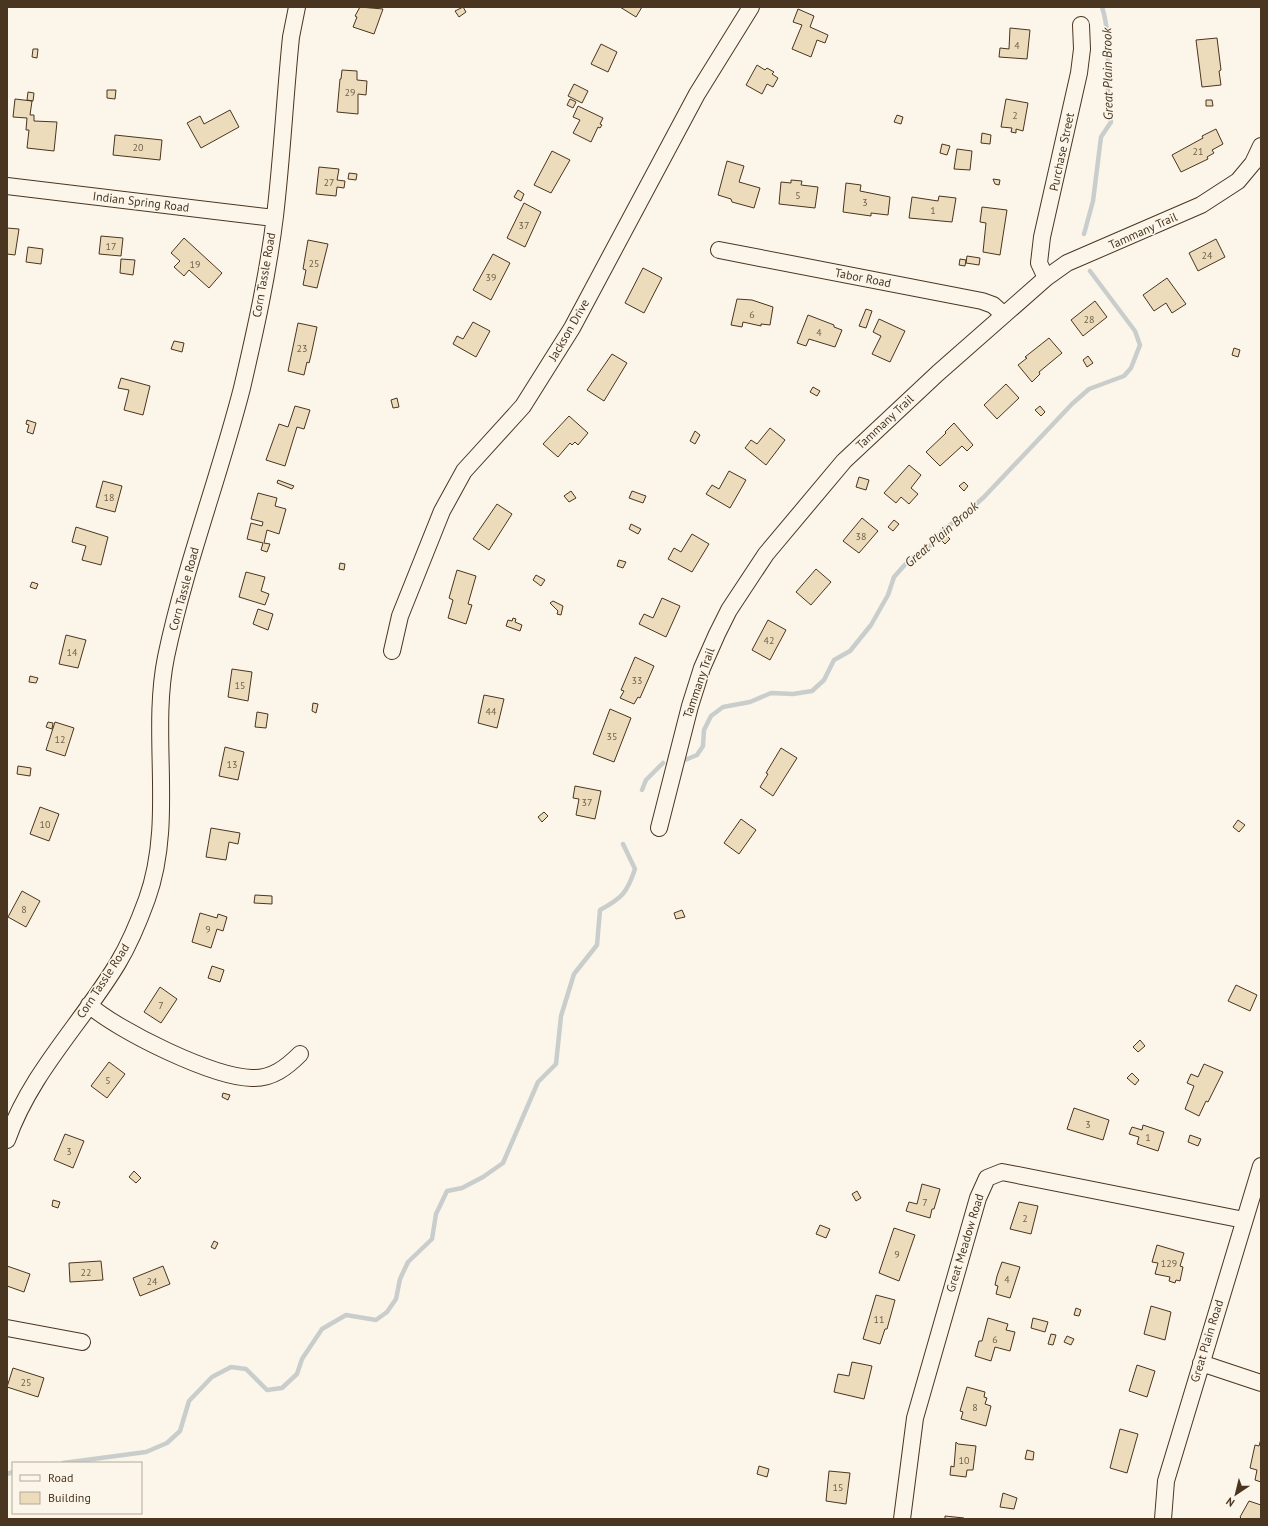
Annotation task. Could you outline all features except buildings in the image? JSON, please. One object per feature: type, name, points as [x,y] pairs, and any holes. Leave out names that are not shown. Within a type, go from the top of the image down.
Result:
[{"type":"street","name":"Corn Tassle Road","points":[[7,1140],[14,1119],[39,1074],[89,1005],[117,963],[134,932],[152,881],[161,823],[162,691],[166,658],[180,602],[241,389],[262,296],[274,218],[290,44],[298,7]]},
{"type":"street","name":"Jackson Drive","points":[[392,651],[402,609],[442,511],[464,471],[523,406],[572,328],[696,94],[751,7]]},
{"type":"street","name":"Purchase Street","points":[[1046,278],[1039,263],[1042,237],[1078,73],[1082,48],[1081,24]]},
{"type":"street","name":"Tammany Trail","points":[[659,828],[690,706],[702,668],[729,610],[766,554],[844,461],[938,372],[1046,278],[1067,263],[1201,205],[1238,181],[1253,163],[1261,146]]},
{"type":"street","name":"Indian Spring Road","points":[[7,186],[274,218]]},
{"type":"street","name":"Tabor Road","points":[[719,250],[982,301],[993,306],[1004,315]]},
{"type":"street","points":[[89,1005],[101,1015],[157,1045],[200,1065],[231,1075],[253,1079],[272,1076],[290,1064],[300,1054]]},
{"type":"street","name":"Great Plain Road","points":[[1163,1519],[1166,1481],[1261,1166]]},
{"type":"street","name":"Great Meadow Road","points":[[902,1519],[915,1418],[978,1198],[988,1178],[1002,1172],[1244,1220]]},
{"type":"street","points":[[7,1328],[82,1342]]},
{"type":"street","points":[[1201,1363],[1261,1383]]},
{"type":"waterway","name":"Great Plain Brook","points":[[1084,234],[1093,201],[1101,137],[1111,122],[1108,93],[1106,21],[1102,7]]},
{"type":"waterway","name":"Great Plain Brook","points":[[685,760],[697,755],[703,746],[704,730],[711,716],[723,707],[750,702],[771,693],[793,694],[812,691],[824,680],[834,660],[850,651],[871,625],[888,595],[894,577],[910,559],[930,546],[943,530],[984,497],[1072,404],[1089,389],[1124,376],[1131,368],[1140,345],[1135,331],[1090,271]]},
{"type":"waterway","name":"Great Plain Brook","points":[[642,790],[646,780],[663,763]]},
{"type":"waterway","name":"Great Plain Brook","points":[[71,1462],[146,1452],[167,1443],[180,1431],[189,1401],[212,1377],[231,1367],[246,1369],[267,1390],[282,1388],[297,1374],[302,1359],[322,1329],[346,1315],[376,1320],[387,1312],[396,1299],[400,1279],[408,1262],[432,1239],[436,1214],[447,1191],[462,1188],[483,1177],[503,1163],[538,1082],[556,1064],[561,1016],[574,974],[597,945],[600,910],[614,902],[623,894],[635,869],[623,844]]},
{"type":"waterway","name":"Great Plain Brook","points":[[7,1474],[12,1472]]}]
